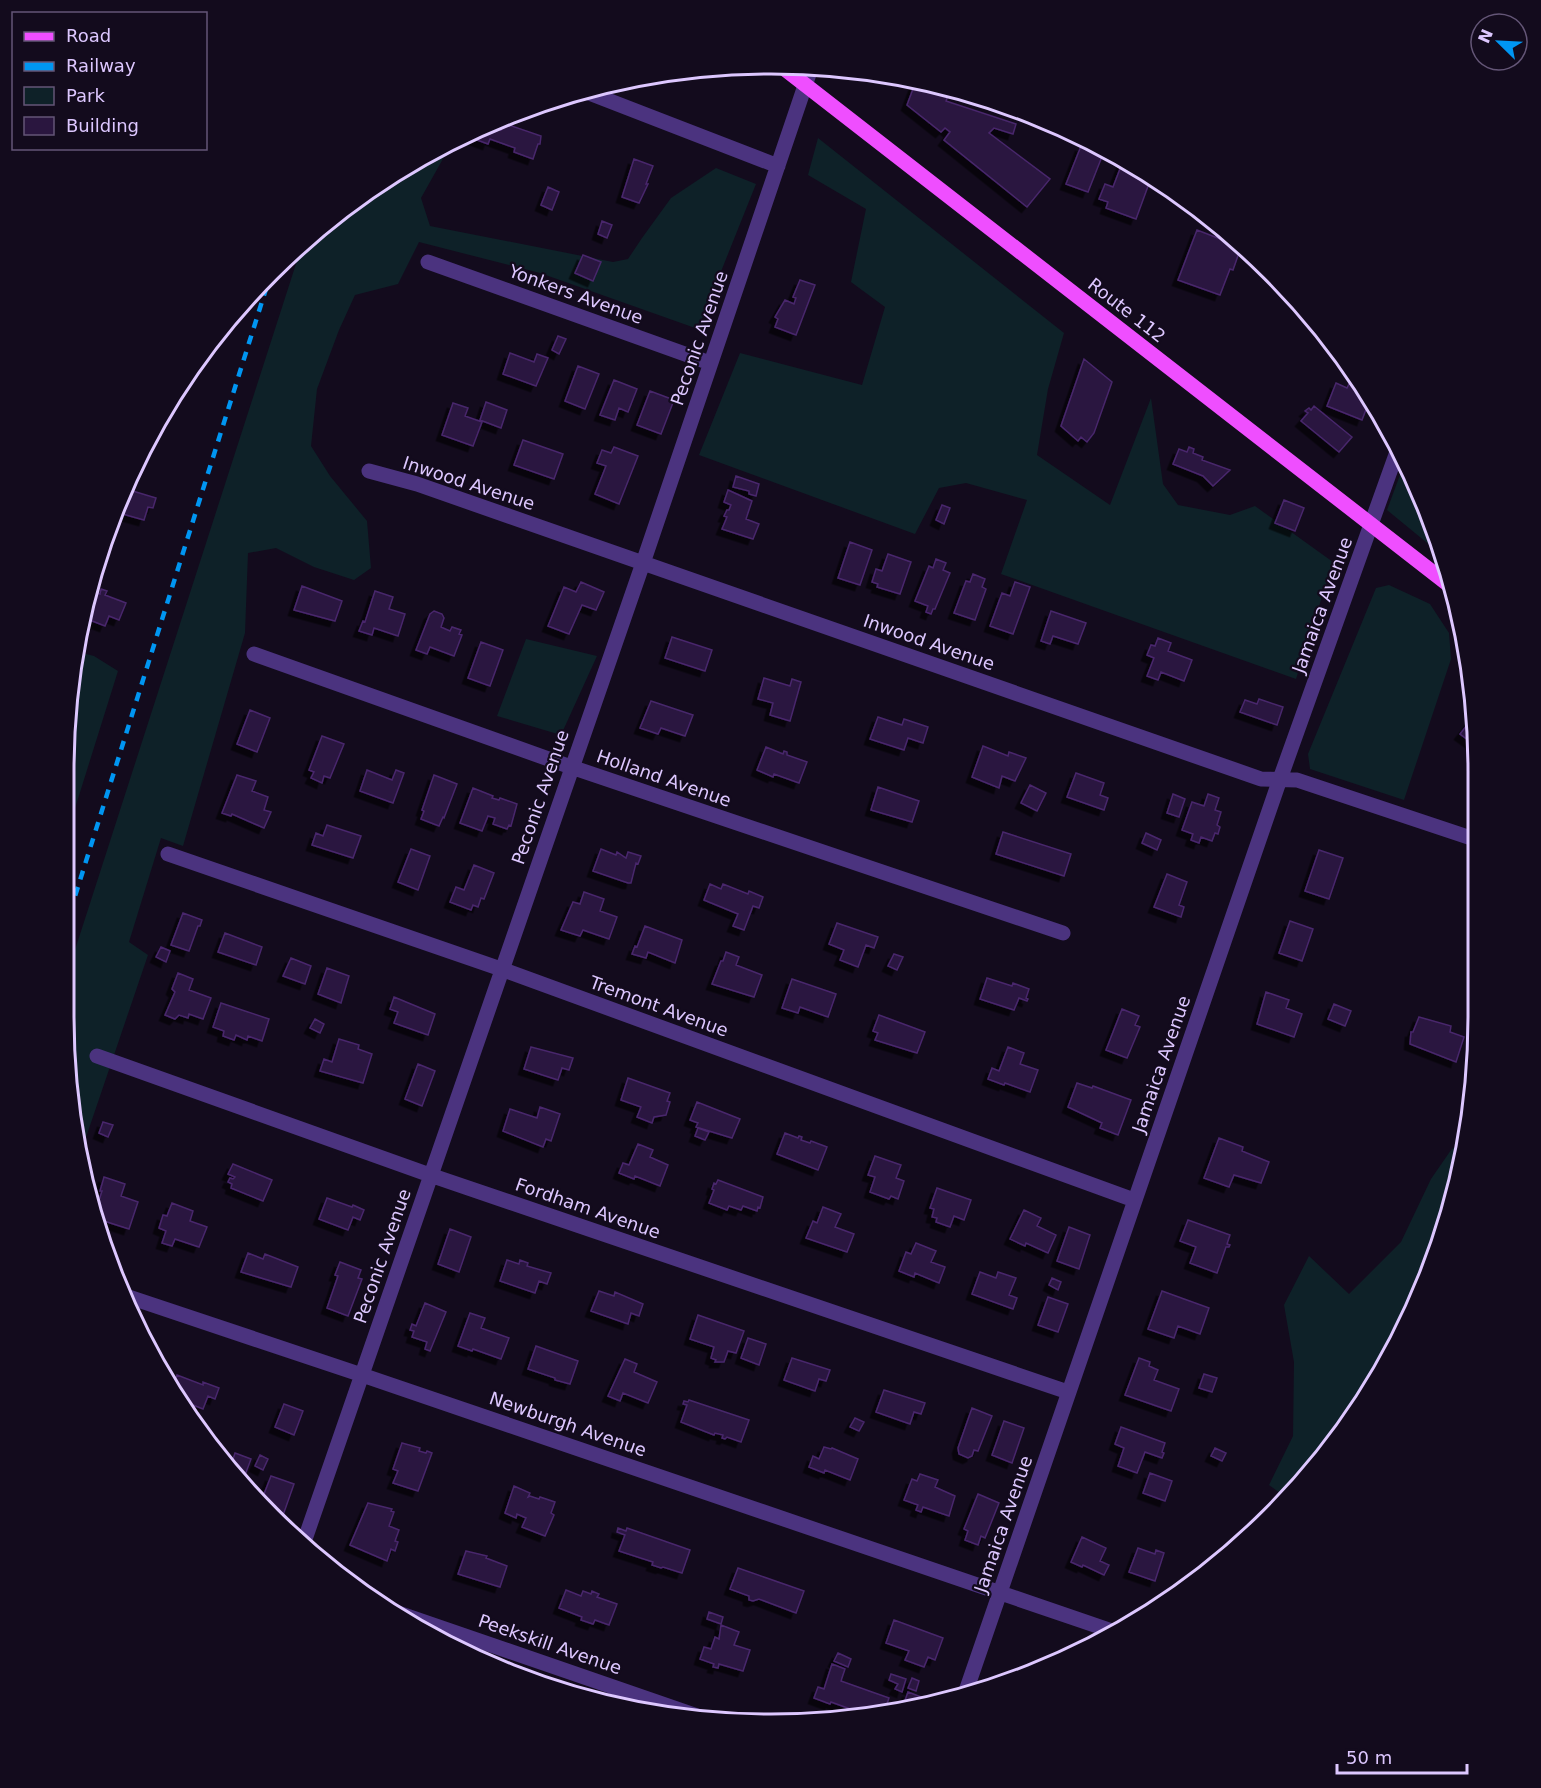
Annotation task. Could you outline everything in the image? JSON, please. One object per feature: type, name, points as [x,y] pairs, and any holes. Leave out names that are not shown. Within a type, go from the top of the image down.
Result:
[{"type":"main road","name":"Route 112","points":[[793,74],[1441,579]]},
{"type":"street","name":"Peconic Avenue","points":[[306,1537],[643,563],[808,75]]},
{"type":"street","points":[[596,96],[778,166]]},
{"type":"street","name":"Yonkers Avenue","points":[[428,262],[710,363]]},
{"type":"street","name":"Jamaica Avenue","points":[[968,1686],[1280,779],[1394,459]]},
{"type":"street","name":"Inwood Avenue","points":[[369,471],[417,484],[1261,779],[1297,780],[1468,837]]},
{"type":"street","name":"Holland Avenue","points":[[254,654],[571,767],[1063,933]]},
{"type":"street","name":"Tremont Avenue","points":[[168,854],[501,969],[1134,1200]]},
{"type":"street","name":"Fordham Avenue","points":[[97,1056],[430,1175],[1068,1392]]},
{"type":"street","name":"Newburgh Avenue","points":[[133,1298],[1105,1629]]},
{"type":"street","name":"Peekskill Avenue","points":[[423,1621],[674,1708]]},
{"type":"green space","points":[[818,138],[1064,333],[1048,389],[1037,455],[1110,505],[1151,398],[1163,484],[1178,505],[1230,515],[1255,506],[1333,562],[1296,679],[1001,574],[1027,500],[966,483],[939,488],[915,534],[699,455],[740,353],[862,385],[885,307],[851,282],[866,209],[808,175]]},
{"type":"green space","points":[[442,156],[444,157],[421,198],[430,226],[613,262],[628,259],[671,198],[716,168],[756,184],[698,329],[540,273],[419,242],[398,284],[355,295],[317,389],[311,446],[330,476],[367,521],[371,568],[354,580],[314,567],[276,548],[248,553],[245,633],[183,846],[161,838],[129,942],[148,955],[85,1141],[75,1063],[74,953],[298,259],[346,218],[383,191]]},
{"type":"green space","points":[[1401,473],[1431,546],[1387,510]]},
{"type":"green space","points":[[1389,585],[1430,604],[1449,633],[1451,659],[1404,800],[1310,769],[1308,754],[1376,588]]},
{"type":"green space","points":[[526,639],[597,656],[561,735],[497,716]]},
{"type":"green space","points":[[84,653],[94,656],[118,671],[74,811],[75,725]]},
{"type":"green space","points":[[1455,1146],[1444,1198],[1431,1242],[1396,1326],[1350,1405],[1295,1477],[1280,1493],[1269,1485],[1293,1436],[1294,1362],[1284,1305],[1309,1256],[1349,1294],[1401,1242],[1431,1179]]},
{"type":"building","points":[[913,89],[948,96],[946,101],[1016,124],[1013,134],[994,128],[989,133],[1050,179],[1027,207],[944,140],[950,132],[945,128],[941,132],[907,105]]},
{"type":"building","points":[[509,125],[541,136],[533,159],[514,152],[515,148],[490,139],[488,144],[475,139]]},
{"type":"building","points":[[1081,146],[1102,157],[1088,192],[1066,184]]},
{"type":"building","points":[[634,159],[653,166],[639,203],[622,197]]},
{"type":"building","points":[[1120,168],[1148,185],[1136,219],[1106,208],[1108,202],[1099,199],[1105,184],[1113,187]]},
{"type":"building","points":[[548,187],[559,192],[552,210],[541,205]]},
{"type":"building","points":[[602,221],[612,225],[607,238],[598,234]]},
{"type":"building","points":[[1197,230],[1222,240],[1238,254],[1220,295],[1178,280]]},
{"type":"building","points":[[583,255],[601,262],[593,281],[575,273]]},
{"type":"building","points":[[800,280],[815,285],[796,335],[775,327],[778,319],[775,317],[785,300],[794,304],[796,298],[793,297]]},
{"type":"building","points":[[558,336],[566,339],[559,354],[552,350]]},
{"type":"building","points":[[510,353],[534,362],[537,354],[548,358],[536,386],[503,374]]},
{"type":"building","points":[[1084,359],[1112,382],[1094,433],[1087,442],[1081,437],[1078,441],[1061,426]]},
{"type":"building","points":[[578,366],[599,374],[585,409],[565,401]]},
{"type":"building","points":[[614,380],[637,389],[628,412],[619,408],[615,420],[600,415]]},
{"type":"building","points":[[1336,383],[1347,388],[1349,384],[1366,409],[1362,420],[1327,406]]},
{"type":"building","points":[[650,391],[674,400],[661,434],[637,425]]},
{"type":"building","points":[[486,402],[507,410],[501,428],[480,420]]},
{"type":"building","points":[[453,403],[468,408],[465,416],[482,422],[473,446],[442,435]]},
{"type":"building","points":[[1314,406],[1352,437],[1339,452],[1301,421],[1308,413],[1305,411],[1309,408],[1311,410]]},
{"type":"building","points":[[523,440],[563,454],[554,479],[514,465]]},
{"type":"building","points":[[614,447],[638,456],[619,504],[595,494],[606,466],[597,463],[602,450],[611,453]]},
{"type":"building","points":[[1189,447],[1194,449],[1193,453],[1203,457],[1202,460],[1230,470],[1213,486],[1203,476],[1173,464],[1179,449],[1187,452]]},
{"type":"building","points":[[736,476],[759,484],[756,496],[749,494],[749,491],[733,487]]},
{"type":"building","points":[[728,490],[752,501],[746,519],[759,524],[753,539],[722,529],[727,517],[724,516],[731,505],[724,502]]},
{"type":"building","points":[[133,491],[156,498],[153,508],[148,507],[144,520],[123,514]]},
{"type":"building","points":[[1284,500],[1304,508],[1295,531],[1275,523]]},
{"type":"building","points":[[942,505],[950,508],[944,524],[936,520]]},
{"type":"building","points":[[850,542],[872,550],[860,585],[838,578]]},
{"type":"building","points":[[888,554],[911,562],[900,594],[877,587],[878,584],[872,582],[876,569],[882,571]]},
{"type":"building","points":[[936,559],[946,563],[943,570],[950,573],[931,614],[926,612],[928,606],[915,601],[929,566],[933,568]]},
{"type":"building","points":[[973,574],[985,579],[982,587],[986,589],[975,620],[954,613],[966,581],[970,582]]},
{"type":"building","points":[[581,582],[604,592],[596,610],[582,605],[569,634],[548,626],[564,587],[576,592]]},
{"type":"building","points":[[1015,582],[1030,587],[1013,634],[990,626],[1002,593],[1010,596]]},
{"type":"building","points":[[302,586],[342,601],[335,621],[294,610]]},
{"type":"building","points":[[101,589],[107,591],[105,595],[126,603],[119,620],[109,616],[105,626],[90,620],[96,593],[100,594]]},
{"type":"building","points":[[375,591],[393,597],[389,609],[405,614],[398,636],[374,628],[372,635],[359,631],[363,621],[365,622]]},
{"type":"building","points":[[434,611],[442,614],[444,618],[441,627],[450,631],[452,627],[461,630],[459,634],[462,635],[454,656],[430,647],[427,654],[416,650],[430,614]]},
{"type":"building","points":[[1051,611],[1086,623],[1078,644],[1053,636],[1050,644],[1041,641]]},
{"type":"building","points":[[672,637],[712,650],[705,671],[665,658]]},
{"type":"building","points":[[1158,638],[1171,643],[1168,651],[1192,660],[1184,681],[1161,672],[1158,680],[1147,676],[1154,658],[1147,655],[1151,645],[1155,646]]},
{"type":"building","points":[[481,642],[503,650],[490,686],[468,678]]},
{"type":"building","points":[[764,678],[790,686],[792,679],[801,682],[790,721],[770,715],[773,703],[758,699]]},
{"type":"building","points":[[1259,699],[1283,707],[1277,725],[1240,712],[1245,700],[1257,704]]},
{"type":"building","points":[[651,701],[693,715],[685,736],[661,728],[658,734],[640,728]]},
{"type":"building","points":[[250,710],[270,718],[257,752],[237,744]]},
{"type":"building","points":[[878,717],[902,725],[904,719],[928,727],[923,743],[908,738],[904,750],[870,739]]},
{"type":"building","points":[[1466,726],[1467,739],[1460,734]]},
{"type":"building","points":[[322,736],[344,744],[330,778],[324,776],[322,783],[311,778],[314,772],[309,770]]},
{"type":"building","points":[[983,746],[1008,756],[1009,752],[1026,758],[1015,781],[1002,776],[999,788],[972,777]]},
{"type":"building","points":[[766,747],[783,754],[784,751],[787,752],[787,755],[807,762],[799,783],[774,774],[773,777],[757,770]]},
{"type":"building","points":[[367,770],[392,780],[396,770],[404,773],[393,803],[360,791]]},
{"type":"building","points":[[1076,773],[1104,783],[1100,795],[1108,798],[1104,810],[1067,797]]},
{"type":"building","points":[[237,775],[256,781],[252,791],[268,797],[264,810],[271,812],[264,828],[232,814],[231,816],[222,813]]},
{"type":"building","points":[[434,775],[457,784],[439,826],[421,819]]},
{"type":"building","points":[[1030,785],[1046,793],[1037,811],[1021,803]]},
{"type":"building","points":[[878,787],[919,801],[912,822],[871,810]]},
{"type":"building","points":[[473,788],[493,796],[492,798],[499,800],[500,798],[517,804],[511,826],[509,825],[507,829],[493,824],[495,818],[488,816],[482,831],[460,823]]},
{"type":"building","points":[[1173,794],[1185,799],[1179,817],[1167,813]]},
{"type":"building","points":[[1208,794],[1219,798],[1215,810],[1221,812],[1217,825],[1220,827],[1212,841],[1201,837],[1199,843],[1191,840],[1193,834],[1182,830],[1192,802],[1204,806]]},
{"type":"building","points":[[327,825],[361,836],[353,858],[312,845],[316,833],[323,836]]},
{"type":"building","points":[[1003,832],[1071,854],[1064,876],[996,854]]},
{"type":"building","points":[[1146,833],[1161,840],[1157,850],[1142,843]]},
{"type":"building","points":[[411,849],[430,856],[418,890],[398,882]]},
{"type":"building","points":[[601,849],[616,855],[617,852],[626,858],[628,852],[641,856],[638,864],[636,863],[631,883],[593,871]]},
{"type":"building","points":[[1319,850],[1343,858],[1329,899],[1305,891]]},
{"type":"building","points":[[474,865],[494,873],[484,899],[481,898],[478,907],[473,905],[471,910],[450,902],[456,887],[464,890]]},
{"type":"building","points":[[1167,874],[1187,882],[1179,905],[1184,907],[1181,917],[1154,907]]},
{"type":"building","points":[[710,884],[721,889],[723,884],[763,897],[759,908],[753,906],[744,930],[733,926],[738,914],[704,900]]},
{"type":"building","points":[[584,892],[604,899],[600,911],[617,917],[609,939],[583,930],[580,936],[561,930],[573,902],[580,904]]},
{"type":"building","points":[[183,913],[202,920],[189,951],[171,945]]},
{"type":"building","points":[[1290,921],[1313,929],[1302,961],[1279,953]]},
{"type":"building","points":[[837,923],[878,937],[874,948],[866,945],[858,967],[840,960],[844,950],[829,944]]},
{"type":"building","points":[[645,926],[682,940],[675,963],[648,952],[646,958],[632,954]]},
{"type":"building","points":[[225,933],[262,947],[256,965],[218,952]]},
{"type":"building","points":[[161,947],[170,951],[166,962],[156,957]]},
{"type":"building","points":[[726,952],[739,957],[736,965],[762,975],[754,997],[712,984]]},
{"type":"building","points":[[894,954],[903,957],[897,970],[888,966]]},
{"type":"building","points":[[291,958],[311,966],[305,984],[283,976]]},
{"type":"building","points":[[327,968],[349,976],[341,1003],[318,994]]},
{"type":"building","points":[[178,973],[193,979],[189,990],[211,998],[203,1019],[189,1014],[188,1018],[179,1015],[175,1019],[165,1015],[175,992],[172,989]]},
{"type":"building","points":[[987,978],[1029,989],[1027,1001],[1019,998],[1014,1010],[980,999]]},
{"type":"building","points":[[792,979],[836,994],[828,1017],[800,1007],[798,1013],[782,1008]]},
{"type":"building","points":[[1266,992],[1289,1000],[1286,1008],[1302,1014],[1294,1037],[1257,1024]]},
{"type":"building","points":[[394,997],[435,1014],[428,1035],[394,1023],[398,1012],[390,1009]]},
{"type":"building","points":[[221,1003],[269,1019],[262,1041],[248,1036],[247,1040],[236,1035],[234,1040],[223,1036],[224,1031],[213,1027]]},
{"type":"building","points":[[1334,1004],[1351,1011],[1345,1026],[1328,1019]]},
{"type":"building","points":[[1122,1009],[1139,1016],[1135,1025],[1140,1027],[1127,1058],[1106,1050]]},
{"type":"building","points":[[879,1015],[925,1032],[917,1053],[875,1040],[878,1033],[873,1031]]},
{"type":"building","points":[[1419,1017],[1451,1026],[1450,1032],[1464,1037],[1456,1062],[1410,1044],[1411,1032]]},
{"type":"building","points":[[315,1019],[324,1024],[320,1033],[310,1028]]},
{"type":"building","points":[[339,1039],[359,1045],[358,1049],[372,1054],[363,1083],[320,1071],[324,1059],[332,1062]]},
{"type":"building","points":[[531,1047],[573,1058],[569,1070],[562,1068],[558,1080],[524,1069]]},
{"type":"building","points":[[1008,1047],[1024,1053],[1020,1064],[1038,1070],[1030,1092],[988,1079],[992,1068],[999,1071]]},
{"type":"building","points":[[418,1064],[435,1071],[422,1106],[405,1099]]},
{"type":"building","points":[[628,1078],[670,1093],[666,1115],[654,1117],[652,1123],[637,1117],[641,1107],[621,1100]]},
{"type":"building","points":[[1077,1083],[1092,1088],[1093,1086],[1131,1100],[1118,1135],[1100,1128],[1102,1123],[1068,1107]]},
{"type":"building","points":[[697,1102],[740,1119],[732,1138],[696,1127],[698,1123],[690,1120]]},
{"type":"building","points":[[540,1107],[560,1114],[551,1141],[546,1139],[543,1147],[503,1131],[510,1109],[537,1118]]},
{"type":"building","points":[[103,1122],[113,1125],[108,1137],[99,1133]]},
{"type":"building","points":[[698,1128],[709,1132],[705,1140],[695,1136]]},
{"type":"building","points":[[785,1133],[827,1147],[818,1170],[777,1154]]},
{"type":"building","points":[[1219,1138],[1243,1147],[1242,1151],[1269,1162],[1261,1183],[1234,1175],[1229,1187],[1204,1178]]},
{"type":"building","points":[[638,1144],[653,1150],[650,1157],[668,1165],[660,1186],[635,1176],[634,1179],[619,1173],[623,1163],[629,1165]]},
{"type":"building","points":[[875,1156],[901,1165],[896,1178],[904,1181],[898,1199],[891,1196],[889,1199],[870,1192],[875,1177],[868,1175]]},
{"type":"building","points":[[233,1164],[272,1180],[263,1201],[231,1188],[232,1184],[228,1182],[230,1178],[235,1177],[228,1174]]},
{"type":"building","points":[[104,1177],[125,1184],[121,1196],[138,1202],[129,1229],[104,1221],[98,1203],[102,1191],[100,1191]]},
{"type":"building","points":[[718,1180],[763,1197],[760,1208],[758,1207],[757,1211],[743,1206],[741,1210],[729,1206],[727,1210],[709,1203],[714,1183],[716,1184]]},
{"type":"building","points":[[937,1188],[971,1200],[964,1220],[954,1216],[950,1227],[936,1222],[937,1218],[932,1217],[934,1209],[930,1208]]},
{"type":"building","points":[[327,1198],[364,1210],[360,1220],[353,1217],[348,1230],[319,1219]]},
{"type":"building","points":[[172,1203],[193,1211],[190,1221],[207,1227],[199,1247],[175,1239],[172,1246],[162,1243],[166,1231],[159,1228],[163,1215],[167,1216]]},
{"type":"building","points":[[823,1207],[841,1214],[835,1227],[854,1234],[847,1252],[806,1238],[813,1221],[817,1223]]},
{"type":"building","points":[[1024,1210],[1041,1218],[1037,1226],[1056,1235],[1048,1253],[1010,1239]]},
{"type":"building","points":[[1188,1220],[1230,1235],[1227,1244],[1230,1245],[1226,1247],[1217,1273],[1190,1263],[1196,1247],[1180,1241]]},
{"type":"building","points":[[1069,1227],[1090,1235],[1079,1269],[1057,1261]]},
{"type":"building","points":[[450,1229],[471,1237],[459,1272],[438,1264]]},
{"type":"building","points":[[916,1243],[936,1251],[931,1262],[945,1267],[939,1283],[915,1273],[914,1277],[899,1271],[906,1252],[911,1254]]},
{"type":"building","points":[[248,1253],[263,1259],[265,1254],[298,1267],[291,1287],[241,1272]]},
{"type":"building","points":[[507,1260],[519,1264],[520,1260],[528,1263],[527,1266],[551,1273],[547,1284],[539,1281],[535,1293],[500,1281]]},
{"type":"building","points":[[340,1262],[361,1270],[358,1278],[362,1279],[348,1316],[327,1308],[338,1276],[335,1275]]},
{"type":"building","points":[[980,1272],[996,1278],[998,1272],[1016,1278],[1009,1295],[1017,1298],[1013,1309],[972,1294]]},
{"type":"building","points":[[1052,1278],[1061,1282],[1058,1290],[1049,1285]]},
{"type":"building","points":[[599,1291],[614,1296],[615,1292],[643,1304],[639,1316],[631,1313],[628,1324],[591,1311]]},
{"type":"building","points":[[1162,1291],[1209,1308],[1200,1334],[1178,1326],[1174,1338],[1148,1329]]},
{"type":"building","points":[[1048,1297],[1068,1304],[1058,1332],[1038,1325]]},
{"type":"building","points":[[425,1303],[446,1312],[430,1351],[425,1349],[427,1342],[412,1337],[414,1331],[410,1330],[412,1324],[416,1326]]},
{"type":"building","points":[[470,1313],[485,1318],[481,1328],[509,1338],[501,1359],[458,1346]]},
{"type":"building","points":[[698,1315],[744,1331],[736,1353],[728,1351],[724,1362],[715,1362],[716,1360],[711,1358],[714,1347],[690,1339]]},
{"type":"building","points":[[748,1338],[766,1344],[759,1365],[741,1358]]},
{"type":"building","points":[[536,1346],[578,1361],[570,1384],[528,1369]]},
{"type":"building","points":[[792,1358],[830,1370],[826,1381],[819,1379],[815,1391],[784,1380]]},
{"type":"building","points":[[1139,1358],[1150,1362],[1149,1366],[1158,1370],[1154,1380],[1179,1389],[1171,1411],[1125,1395]]},
{"type":"building","points":[[625,1359],[637,1364],[634,1372],[657,1382],[648,1403],[623,1393],[620,1401],[608,1396]]},
{"type":"building","points":[[1204,1374],[1217,1378],[1212,1392],[1199,1388]]},
{"type":"building","points":[[177,1375],[203,1385],[203,1382],[219,1388],[215,1399],[208,1396],[203,1409],[190,1404],[175,1380]]},
{"type":"building","points":[[884,1390],[925,1403],[921,1414],[914,1412],[910,1424],[876,1412]]},
{"type":"building","points":[[689,1400],[749,1420],[741,1442],[727,1437],[722,1438],[723,1435],[715,1433],[714,1435],[681,1422],[687,1405],[683,1404],[684,1401]]},
{"type":"building","points":[[284,1404],[303,1411],[294,1435],[275,1427]]},
{"type":"building","points":[[972,1408],[992,1416],[978,1451],[974,1450],[972,1456],[968,1458],[959,1454],[958,1448]]},
{"type":"building","points":[[855,1418],[864,1422],[859,1431],[850,1427]]},
{"type":"building","points":[[1004,1421],[1024,1428],[1012,1463],[992,1455]]},
{"type":"building","points":[[1121,1427],[1165,1443],[1162,1458],[1145,1452],[1137,1473],[1118,1466],[1124,1448],[1115,1444]]},
{"type":"building","points":[[402,1443],[420,1448],[419,1451],[432,1453],[418,1491],[393,1483],[398,1471],[393,1469]]},
{"type":"building","points":[[824,1447],[858,1459],[850,1480],[825,1470],[824,1473],[809,1467],[813,1456],[819,1459]]},
{"type":"building","points":[[1215,1448],[1226,1453],[1222,1461],[1211,1456]]},
{"type":"building","points":[[235,1453],[251,1459],[245,1476],[233,1460]]},
{"type":"building","points":[[260,1455],[268,1459],[263,1470],[255,1466]]},
{"type":"building","points":[[1150,1473],[1172,1481],[1165,1501],[1143,1493]]},
{"type":"building","points":[[920,1474],[938,1480],[935,1487],[955,1496],[949,1516],[923,1507],[921,1512],[916,1510],[918,1505],[904,1500],[912,1479],[917,1481]]},
{"type":"building","points":[[271,1476],[294,1484],[283,1515],[262,1493],[264,1494]]},
{"type":"building","points":[[514,1486],[530,1493],[528,1497],[539,1499],[540,1497],[555,1502],[551,1513],[554,1515],[545,1536],[522,1527],[526,1518],[517,1514],[516,1518],[505,1513]]},
{"type":"building","points":[[978,1494],[999,1503],[985,1538],[981,1536],[978,1545],[965,1540],[968,1531],[964,1529]]},
{"type":"building","points":[[368,1503],[392,1509],[391,1511],[394,1512],[389,1526],[399,1530],[395,1541],[398,1542],[395,1551],[391,1549],[387,1561],[350,1545]]},
{"type":"building","points":[[618,1528],[626,1531],[627,1528],[690,1550],[682,1573],[652,1565],[653,1562],[619,1551],[625,1535],[617,1532]]},
{"type":"building","points":[[1082,1537],[1106,1548],[1100,1561],[1109,1565],[1104,1575],[1071,1562]]},
{"type":"building","points":[[1138,1548],[1155,1554],[1156,1550],[1164,1553],[1155,1581],[1129,1572]]},
{"type":"building","points":[[466,1551],[487,1556],[486,1558],[507,1566],[500,1587],[458,1574]]},
{"type":"building","points":[[738,1568],[804,1591],[796,1613],[759,1599],[749,1600],[749,1596],[730,1589]]},
{"type":"building","points":[[566,1590],[581,1596],[583,1591],[591,1594],[592,1591],[599,1594],[597,1597],[617,1604],[609,1625],[595,1620],[593,1624],[581,1620],[582,1617],[559,1608]]},
{"type":"building","points":[[709,1612],[723,1617],[721,1624],[707,1619]]},
{"type":"building","points":[[894,1620],[943,1638],[935,1660],[928,1657],[924,1667],[905,1660],[909,1651],[886,1643]]},
{"type":"building","points":[[721,1625],[739,1632],[734,1645],[750,1650],[743,1671],[719,1664],[718,1668],[713,1667],[714,1664],[700,1659],[704,1647],[711,1649],[715,1637],[719,1639]]},
{"type":"building","points":[[838,1653],[851,1659],[848,1667],[834,1661]]},
{"type":"building","points":[[832,1664],[845,1669],[841,1681],[889,1698],[887,1704],[852,1710],[814,1698],[818,1687],[824,1689]]},
{"type":"building","points":[[891,1674],[906,1679],[902,1692],[895,1689],[898,1684],[889,1680]]},
{"type":"building","points":[[912,1678],[919,1681],[916,1691],[908,1688]]},
{"type":"building","points":[[908,1692],[922,1697],[906,1701]]},
{"type":"railway","points":[[74,899],[265,291]]}]
